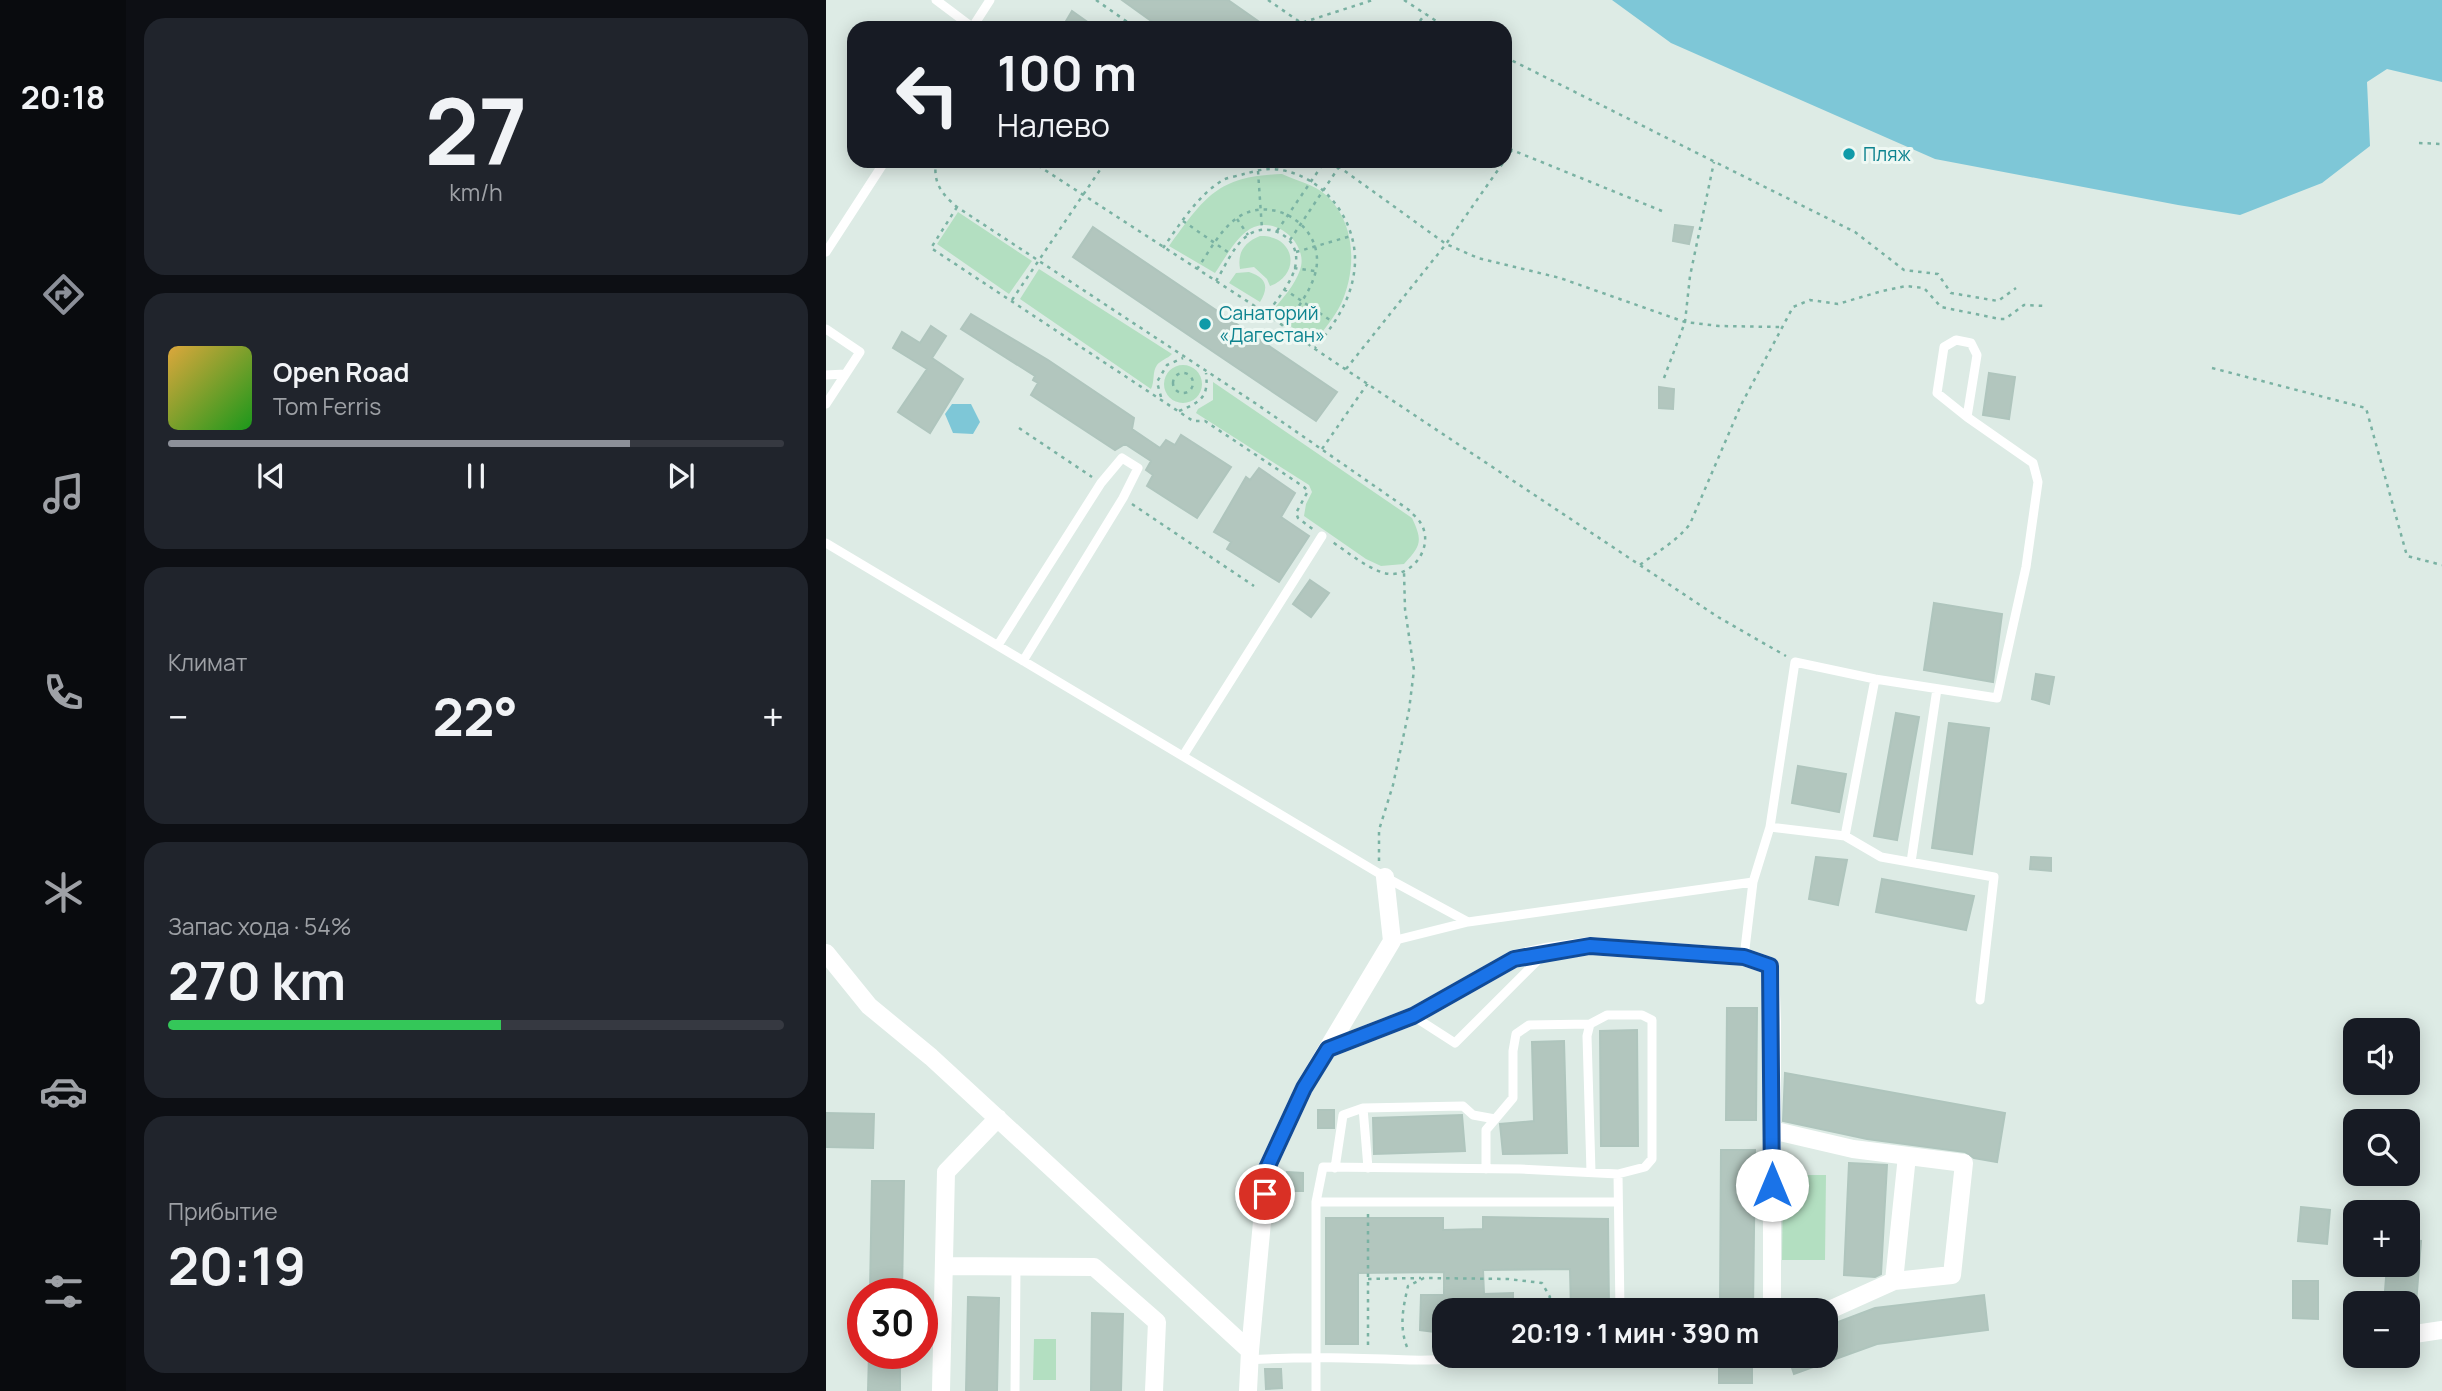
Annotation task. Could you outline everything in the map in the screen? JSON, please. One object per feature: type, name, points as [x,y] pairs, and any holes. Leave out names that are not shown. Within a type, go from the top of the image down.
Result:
[{"type":"street","points":[[1248,1391],[1267,1168],[1304,1088],[1392,942],[1385,877]]},
{"type":"street","points":[[1328,1049],[1413,1016],[1514,959],[1546,952],[1590,946],[1744,957],[1770,966],[1772,1298]]},
{"type":"street","points":[[826,953],[869,1006],[931,1057],[998,1118],[1250,1356]]},
{"type":"street","points":[[941,1391],[946,1172],[998,1118]]},
{"type":"street","points":[[1772,1130],[1853,1149],[1964,1163],[1952,1275],[1894,1281],[1838,1306]]},
{"type":"street","points":[[1894,1281],[1907,1156]]},
{"type":"street","points":[[945,1266],[1094,1267],[1157,1322],[1154,1391]]},
{"type":"street","points":[[2420,1334],[2442,1331]]},
{"type":"lane","points":[[936,0],[964,21]]},
{"type":"lane","points":[[976,21],[990,0]]},
{"type":"lane","points":[[826,252],[880,168]]},
{"type":"lane","points":[[826,329],[860,352],[826,404]]},
{"type":"lane","points":[[1744,957],[1753,881],[1770,827],[1795,662],[1875,679],[1997,698],[2026,567],[2038,482],[2033,463],[1967,417],[1937,393],[1944,347],[1956,340],[1971,343],[1977,355],[1967,417]]},
{"type":"lane","points":[[826,375],[845,374]]},
{"type":"lane","points":[[998,645],[1101,483],[1122,458],[1138,468],[1123,498],[1023,661]]},
{"type":"lane","points":[[1182,756],[1322,536]]},
{"type":"lane","points":[[826,543],[1385,877],[1468,922]]},
{"type":"lane","points":[[1844,836],[1875,679]]},
{"type":"lane","points":[[1911,863],[1937,689]]},
{"type":"lane","points":[[1770,827],[1844,836],[1881,857],[1994,877],[1980,1000]]},
{"type":"lane","points":[[1392,942],[1468,922],[1753,881]]},
{"type":"lane","points":[[1413,1016],[1455,1043],[1546,952]]},
{"type":"lane","points":[[1316,1391],[1316,1202],[1323,1167],[1618,1174],[1645,1167],[1652,1159],[1651,1020],[1642,1015],[1606,1015],[1590,1024],[1529,1025],[1516,1034],[1513,1051],[1513,1097],[1486,1130],[1486,1169]]},
{"type":"lane","points":[[1590,1024],[1587,1036],[1591,1172]]},
{"type":"lane","points":[[1335,1168],[1343,1115],[1363,1108],[1463,1106],[1473,1115],[1495,1119]]},
{"type":"lane","points":[[1363,1108],[1368,1168]]},
{"type":"lane","points":[[1618,1174],[1620,1298]]},
{"type":"lane","points":[[1316,1202],[1618,1202]]},
{"type":"lane","points":[[1015,1391],[1016,1267]]},
{"type":"lane","points":[[1250,1356],[1432,1360]]},
{"type":"path","points":[[1096,0],[1126,21]]},
{"type":"path","points":[[1268,0],[1298,21]]},
{"type":"path","points":[[1307,21],[1373,0]]},
{"type":"path","points":[[1404,0],[1434,21]]},
{"type":"path","points":[[1420,21],[1425,14]]},
{"type":"path","points":[[1512,61],[1855,232],[1904,270],[1938,274],[1951,293],[1998,301],[2016,288]]},
{"type":"path","points":[[2419,143],[2442,144]]},
{"type":"path","points":[[1512,151],[1662,212]]},
{"type":"path","points":[[1664,378],[1685,322],[1690,276],[1714,162]]},
{"type":"path","points":[[935,168],[934,175],[941,193],[957,207],[1206,371],[1409,510],[1420,521],[1426,541],[1415,564],[1404,571],[1390,574],[1374,569],[1322,536],[1298,519],[1296,513],[1308,491],[1304,487],[1205,421],[1193,421],[931,248],[957,207]]},
{"type":"path","points":[[1041,168],[1267,314],[1315,349],[1717,617],[1795,662]]},
{"type":"path","points":[[1012,300],[1101,168]]},
{"type":"path","points":[[1277,231],[1321,168]]},
{"type":"path","points":[[1290,240],[1338,168]]},
{"type":"path","points":[[1340,168],[1446,244],[1478,258],[1560,278],[1685,322],[1719,326],[1782,327]]},
{"type":"path","points":[[1346,369],[1446,244],[1500,168]]},
{"type":"path","points":[[1163,247],[1197,202],[1224,179],[1270,169],[1294,174],[1324,190],[1336,201],[1351,236],[1354,273],[1345,304],[1335,323],[1315,349]]},
{"type":"path","points":[[1258,171],[1262,229]]},
{"type":"path","points":[[1197,269],[1237,219],[1260,209],[1277,211],[1301,223],[1311,236],[1316,271],[1302,301],[1284,327]]},
{"type":"path","points":[[1237,219],[1248,234]]},
{"type":"path","points":[[1182,221],[1232,255]]},
{"type":"path","points":[[1216,282],[1248,234],[1262,229],[1277,231],[1290,240],[1296,252],[1294,268],[1267,314]]},
{"type":"path","points":[[1296,252],[1351,236]]},
{"type":"path","points":[[1294,268],[1316,271]]},
{"type":"path","points":[[1640,565],[1678,540],[1690,524],[1741,405],[1793,307],[1810,300],[1838,304],[1906,286],[1924,288],[1941,307],[2000,319],[2005,319],[2024,305],[2047,306]]},
{"type":"path","points":[[1284,289],[1335,323]]},
{"type":"path","points":[[1162,400],[1157,382],[1167,365],[1183,358]]},
{"type":"path","points":[[2213,368],[2366,408],[2407,556],[2442,565]]},
{"type":"path","points":[[1180,411],[1199,402],[1208,387],[1206,371]]},
{"type":"path","points":[[1183,373],[1189,376],[1192,382],[1191,388],[1185,393],[1179,393],[1173,385],[1174,378],[1183,373]]},
{"type":"path","points":[[1322,449],[1368,383]]},
{"type":"path","points":[[1019,428],[1101,483]]},
{"type":"path","points":[[1123,498],[1254,586]]},
{"type":"path","points":[[1385,877],[1379,862],[1379,830],[1393,785],[1409,710],[1414,670],[1405,609],[1404,571]]},
{"type":"path","points":[[1368,1200],[1368,1358]]},
{"type":"path","points":[[1412,1360],[1403,1336],[1402,1316],[1408,1286],[1424,1278]]},
{"type":"path","points":[[1368,1279],[1508,1279],[1542,1283],[1550,1298]]},
{"type":"green space","points":[[1282,174],[1326,195],[1343,219],[1351,247],[1350,276],[1341,304],[1313,344],[1272,311],[1288,292],[1300,270],[1300,251],[1289,235],[1273,226],[1263,225],[1248,230],[1215,273],[1169,246],[1203,202],[1215,192],[1242,179]]},
{"type":"green space","points":[[958,212],[1032,261],[1009,294],[937,244]]},
{"type":"green space","points":[[1260,236],[1272,237],[1281,242],[1290,256],[1287,273],[1270,286],[1267,279],[1254,267],[1240,269],[1243,248]]},
{"type":"green space","points":[[1039,269],[1172,354],[1157,365],[1151,389],[1020,299]]},
{"type":"green space","points":[[1249,272],[1260,277],[1265,284],[1265,292],[1260,302],[1229,283],[1236,273]]},
{"type":"green space","points":[[1183,365],[1196,371],[1202,384],[1196,397],[1183,403],[1170,397],[1164,384],[1170,371]]},
{"type":"green space","points":[[1213,382],[1412,518],[1419,543],[1404,564],[1381,566],[1366,559],[1304,516],[1312,492],[1309,485],[1196,413],[1213,400]]},
{"type":"green space","points":[[1783,1175],[1826,1175],[1825,1260],[1782,1260]]},
{"type":"green space","points":[[1034,1339],[1056,1339],[1056,1380],[1033,1380]]},
{"type":"water","points":[[1612,0],[2442,0],[2442,82],[2387,69],[2367,82],[2370,146],[2322,183],[2240,215],[1935,159],[1671,43]]},
{"type":"water","points":[[952,404],[971,404],[980,422],[973,434],[953,433],[945,414]]},
{"type":"building","points":[[1122,0],[1228,0],[1258,21],[1151,21]]},
{"type":"building","points":[[1072,11],[1086,21],[1066,21]]},
{"type":"building","points":[[1675,225],[1693,227],[1689,244],[1673,241]]},
{"type":"building","name":"Санаторий «Дагестан»","points":[[1093,227],[1337,392],[1316,421],[1073,257]]},
{"type":"building","points":[[971,314],[1048,360],[1134,418],[1132,429],[1160,448],[1166,440],[1175,445],[1181,435],[1231,467],[1197,518],[1147,486],[1153,475],[1146,470],[1151,461],[1125,444],[1115,450],[1031,395],[1038,383],[1033,380],[1035,376],[961,329]]},
{"type":"building","points":[[931,326],[946,336],[932,358],[963,379],[930,433],[898,412],[927,369],[893,348],[902,332],[920,343]]},
{"type":"building","points":[[1989,373],[2015,377],[2009,419],[1983,415]]},
{"type":"building","points":[[1659,387],[1674,389],[1673,409],[1659,408]]},
{"type":"building","points":[[1259,468],[1295,493],[1281,517],[1309,536],[1279,582],[1227,549],[1231,542],[1214,532],[1246,477],[1250,480]]},
{"type":"building","points":[[1310,580],[1329,593],[1311,617],[1293,604]]},
{"type":"building","points":[[1934,603],[2002,614],[1993,682],[1924,670]]},
{"type":"building","points":[[2036,674],[2054,677],[2049,704],[2032,699]]},
{"type":"building","points":[[1896,713],[1919,717],[1897,840],[1874,836]]},
{"type":"building","points":[[1949,723],[1989,728],[1972,854],[1932,848]]},
{"type":"building","points":[[1798,766],[1846,774],[1839,812],[1792,803]]},
{"type":"building","points":[[1816,857],[1847,860],[1838,905],[1809,899]]},
{"type":"building","points":[[2031,857],[2051,858],[2051,871],[2030,869]]},
{"type":"building","points":[[1882,879],[1974,896],[1966,930],[1876,912]]},
{"type":"building","points":[[1727,1008],[1757,1008],[1756,1120],[1726,1120]]},
{"type":"building","points":[[1637,1030],[1638,1146],[1601,1146],[1600,1031]]},
{"type":"building","points":[[1564,1041],[1567,1153],[1503,1154],[1500,1124],[1534,1121],[1532,1042]]},
{"type":"building","points":[[1785,1073],[2005,1113],[1997,1162],[1974,1158],[1965,1152],[1867,1139],[1783,1121]]},
{"type":"building","points":[[1318,1110],[1334,1110],[1334,1128],[1318,1128]]},
{"type":"building","points":[[826,1113],[874,1114],[873,1148],[826,1147]]},
{"type":"building","points":[[1462,1115],[1465,1151],[1374,1154],[1373,1118]]},
{"type":"building","points":[[1721,1150],[1755,1150],[1753,1298],[1720,1298]]},
{"type":"building","points":[[1849,1163],[1887,1165],[1881,1274],[1875,1277],[1844,1275]]},
{"type":"building","points":[[1287,1172],[1303,1173],[1303,1191],[1287,1191]]},
{"type":"building","points":[[872,1181],[904,1181],[902,1278],[870,1278]]},
{"type":"building","points":[[2301,1207],[2330,1210],[2327,1244],[2298,1241]]},
{"type":"building","points":[[1483,1217],[1608,1219],[1609,1298],[1571,1298],[1570,1269],[1483,1270],[1484,1294],[1513,1293],[1513,1298],[1432,1298],[1432,1332],[1420,1330],[1421,1295],[1444,1295],[1444,1272],[1358,1273],[1358,1344],[1326,1344],[1326,1218],[1443,1218],[1443,1230],[1483,1229]]},
{"type":"building","points":[[2386,1277],[2418,1277],[2417,1291],[2385,1291]]},
{"type":"building","points":[[2293,1281],[2318,1281],[2318,1319],[2293,1318]]},
{"type":"building","points":[[1984,1295],[1988,1330],[1877,1344],[1838,1358],[1838,1322],[1875,1308]]},
{"type":"building","points":[[968,1297],[999,1298],[997,1391],[966,1391]]},
{"type":"building","points":[[1092,1313],[1123,1314],[1121,1391],[1091,1391]]},
{"type":"building","points":[[1719,1368],[1752,1368],[1752,1383],[1719,1383]]},
{"type":"building","points":[[1792,1368],[1811,1368],[1794,1374]]},
{"type":"building","points":[[869,1369],[900,1369],[900,1391],[868,1391]]},
{"type":"building","points":[[1265,1369],[1281,1369],[1282,1388],[1266,1389]]},
{"type":"place","name":"Пляж","points":[[1849,154]]},
{"type":"place","name":"Санаторий «Дагестан»","points":[[1205,324]]},
{"type":"route","points":[[1265,1194],[1267,1168],[1304,1088],[1328,1049],[1413,1016],[1514,959],[1590,946],[1744,957],[1770,966],[1772,1185]]}]
